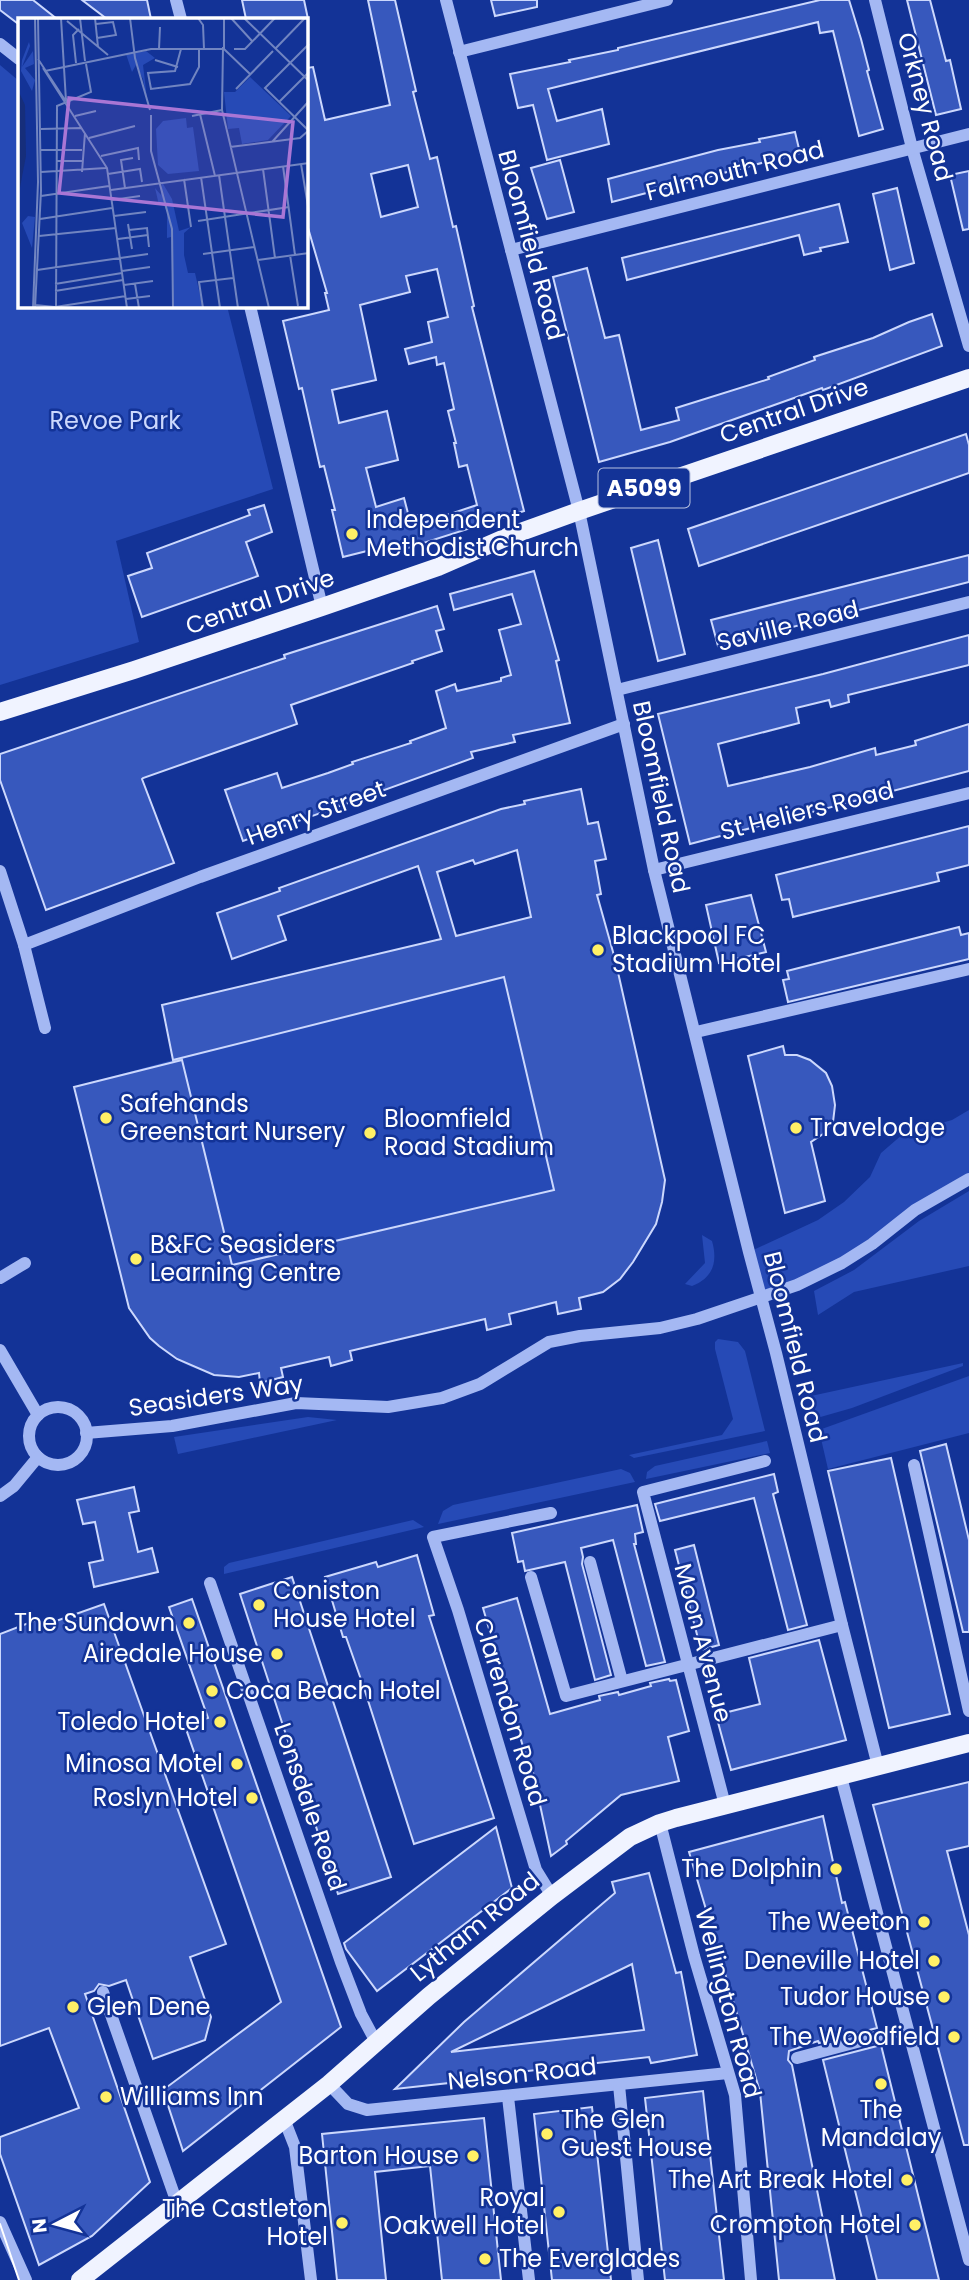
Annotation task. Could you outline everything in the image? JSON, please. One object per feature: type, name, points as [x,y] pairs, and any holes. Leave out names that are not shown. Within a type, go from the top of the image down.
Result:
[{"type":"main road","name":"Central Drive","points":[[0,712],[322,607],[438,567],[579,510],[969,378]]},
{"type":"main road","name":"Lytham Road","points":[[80,2280],[329,2084],[552,1896],[630,1837],[660,1823],[969,1743]]},
{"type":"street","points":[[176,0],[181,18]]},
{"type":"street","name":"Bloomfield Road","points":[[446,0],[579,510],[654,870],[878,1766]]},
{"type":"street","points":[[459,52],[667,0]]},
{"type":"street","name":"Orkney Road","points":[[875,0],[912,148],[969,346]]},
{"type":"street","points":[[0,44],[18,58]]},
{"type":"street","name":"Falmouth Road","points":[[511,250],[969,134]]},
{"type":"street","points":[[250,308],[322,607]]},
{"type":"street","name":"Saville Road","points":[[617,690],[969,603]]},
{"type":"street","name":"Henry Street","points":[[24,945],[200,877],[624,724]]},
{"type":"street","name":"St Heliers Road","points":[[654,870],[969,793]]},
{"type":"street","points":[[0,872],[24,945],[45,1028]]},
{"type":"street","points":[[696,1032],[969,969]]},
{"type":"street","name":"Seasiders Way","points":[[86,1433],[172,1426],[296,1403],[365,1407],[426,1402],[480,1384],[549,1342],[660,1328],[762,1298],[809,1280],[842,1263],[872,1244],[915,1210],[969,1179]]},
{"type":"street","points":[[0,1278],[25,1263]]},
{"type":"street","points":[[0,1350],[38,1415]]},
{"type":"street","points":[[54,1408],[72,1411],[84,1424],[86,1442],[76,1459],[67,1463],[49,1464],[38,1457],[29,1438],[33,1422],[38,1415],[54,1408]]},
{"type":"street","points":[[0,1496],[14,1486],[38,1457]]},
{"type":"street","name":"Moon Avenue","points":[[725,1805],[643,1492],[765,1461]]},
{"type":"street","points":[[914,1465],[969,1711]]},
{"type":"street","name":"Clarendon Road","points":[[551,1513],[433,1536],[536,1870],[552,1896]]},
{"type":"street","points":[[590,1562],[622,1681]]},
{"type":"street","points":[[531,1577],[566,1696],[842,1625]]},
{"type":"street","name":"Lonsdale Road","points":[[210,1583],[341,1962],[360,2014],[376,2042]]},
{"type":"street","points":[[841,1777],[969,2260]]},
{"type":"street","name":"Wellington Road","points":[[660,1823],[694,1956],[735,2095],[751,2280]]},
{"type":"street","points":[[103,1992],[177,2203]]},
{"type":"street","points":[[797,2058],[906,2029]]},
{"type":"street","name":"Nelson Road","points":[[329,2084],[348,2104],[367,2110],[728,2073]]},
{"type":"street","points":[[619,2085],[638,2280]]},
{"type":"street","points":[[508,2096],[528,2280]]},
{"type":"street","points":[[284,2119],[295,2147],[311,2280]]},
{"type":"street","points":[[0,2222],[26,2280]]},
{"type":"green space","name":"Revoe Park","points":[[0,65],[18,80],[18,308],[228,308],[273,489],[116,541],[139,642],[0,685]]},
{"type":"green space","name":"Bloomfield Road Stadium","points":[[598,899],[615,959],[656,1224],[633,1263],[618,1281],[601,1293],[579,1298],[581,1309],[558,1314],[556,1303],[350,1351],[352,1360],[331,1366],[328,1357],[282,1368],[283,1377],[260,1383],[259,1373],[215,1374],[188,1365],[175,1359],[152,1340],[129,1308],[74,1087],[173,1060],[162,1005],[490,928]]},
{"type":"green space","points":[[969,1110],[969,1179],[872,1244],[762,1298],[749,1252],[818,1220],[844,1202],[870,1177],[881,1153],[903,1134],[952,1120]]},
{"type":"green space","points":[[969,1191],[969,1266],[854,1292],[818,1315],[814,1291],[854,1270],[919,1221]]},
{"type":"green space","points":[[702,1235],[712,1241],[714,1262],[705,1279],[692,1286],[685,1284],[705,1263]]},
{"type":"green space","points":[[718,1339],[738,1342],[745,1351],[765,1431],[634,1458],[629,1455],[722,1435],[733,1419],[715,1349]]},
{"type":"green space","points":[[963,1363],[963,1366],[852,1408],[817,1418],[811,1396]]},
{"type":"green space","points":[[969,1376],[969,1433],[828,1469],[819,1430]]},
{"type":"green space","points":[[308,1417],[337,1420],[178,1454],[174,1437]]},
{"type":"green space","points":[[767,1441],[770,1453],[646,1479],[647,1472],[655,1466]]},
{"type":"green space","points":[[621,1469],[630,1473],[635,1482],[438,1524],[443,1511],[453,1505]]},
{"type":"green space","points":[[413,1520],[424,1527],[224,1574],[224,1567],[229,1563]]},
{"type":"building","points":[[0,0],[33,0],[56,18],[18,18],[17,23],[0,10]]},
{"type":"building","points":[[82,0],[147,0],[151,18],[106,18]]},
{"type":"building","points":[[242,0],[304,0],[308,18],[246,18]]},
{"type":"building","points":[[368,0],[395,0],[416,91],[413,92],[430,159],[437,157],[453,227],[456,226],[474,306],[472,307],[524,511],[389,554],[387,546],[343,557],[324,466],[320,467],[283,321],[329,310],[327,293],[308,228],[308,68],[313,67],[325,120],[390,105]],"holes":[[[408,165],[418,207],[381,217],[371,174]],[[437,269],[448,317],[428,322],[432,342],[405,349],[409,364],[436,357],[437,365],[444,363],[454,409],[448,411],[459,467],[467,465],[477,505],[420,524],[418,515],[409,517],[404,498],[376,507],[366,468],[398,460],[387,411],[339,423],[332,390],[376,380],[360,305],[410,292],[406,276]]]},
{"type":"building","points":[[491,0],[537,0],[537,7],[495,16]]},
{"type":"building","points":[[820,0],[849,0],[883,129],[859,136],[833,31],[820,33],[818,22],[548,89],[557,121],[602,109],[609,144],[547,160],[533,105],[518,108],[510,74],[570,62],[569,60]]},
{"type":"building","points":[[907,0],[930,0],[946,61],[950,60],[961,109],[936,115]]},
{"type":"building","points":[[795,132],[800,153],[612,202],[608,179]]},
{"type":"building","points":[[560,160],[574,212],[547,219],[531,168]]},
{"type":"building","points":[[969,171],[969,229],[963,230],[950,175]]},
{"type":"building","points":[[897,188],[914,263],[890,270],[873,194]]},
{"type":"building","points":[[839,204],[848,242],[820,248],[821,251],[804,255],[799,235],[627,280],[622,258]]},
{"type":"building","points":[[587,268],[605,338],[619,335],[641,430],[679,420],[676,408],[769,379],[768,377],[815,360],[814,357],[873,338],[932,314],[942,346],[670,442],[599,462],[553,277]]},
{"type":"building","points":[[966,434],[969,445],[969,473],[699,566],[688,529]]},
{"type":"building","points":[[264,505],[272,532],[246,542],[258,576],[142,617],[128,576],[152,568],[147,553],[250,515],[248,510]]},
{"type":"building","points":[[658,540],[685,654],[658,661],[631,548]]},
{"type":"building","points":[[969,555],[969,582],[718,646],[711,620]]},
{"type":"building","points":[[534,571],[559,660],[556,661],[570,723],[513,735],[515,742],[471,752],[473,758],[243,841],[225,790],[277,773],[282,788],[411,743],[410,741],[446,728],[436,691],[455,684],[457,691],[501,681],[501,678],[511,675],[499,630],[521,624],[512,594],[454,610],[450,594]]},
{"type":"building","points":[[437,606],[444,629],[436,631],[442,651],[291,705],[297,724],[143,778],[174,863],[46,910],[0,780],[0,754],[285,658],[284,655]]},
{"type":"building","points":[[969,635],[969,665],[848,695],[849,702],[831,707],[829,700],[796,708],[799,723],[718,744],[728,786],[810,767],[875,748],[876,755],[916,745],[915,741],[969,724],[969,771],[690,844],[658,714]]},
{"type":"building","name":"Bloomfield Road Stadium","points":[[581,789],[588,824],[598,822],[606,859],[595,861],[601,894],[597,895],[615,959],[665,1180],[656,1224],[633,1262],[620,1279],[603,1292],[579,1298],[581,1309],[558,1314],[556,1302],[509,1314],[511,1324],[487,1330],[485,1319],[350,1351],[352,1360],[331,1366],[329,1357],[281,1368],[283,1377],[260,1383],[259,1373],[239,1377],[214,1375],[177,1359],[150,1338],[129,1308],[74,1087],[182,1060],[232,1265],[554,1190],[504,977],[173,1060],[162,1005],[441,939],[418,866],[278,916],[286,940],[232,959],[217,913],[280,891],[279,888],[501,809],[525,804],[524,801]],"holes":[[[517,850],[531,917],[456,936],[437,872],[473,860],[475,864]]]},
{"type":"building","points":[[969,826],[969,865],[937,873],[939,881],[793,917],[789,899],[782,900],[776,875]]},
{"type":"building","points":[[751,895],[766,952],[719,963],[706,905]]},
{"type":"building","points":[[959,927],[961,935],[969,933],[969,959],[788,1002],[783,980],[789,979],[787,971]]},
{"type":"building","name":"Travelodge","points":[[783,1046],[785,1055],[797,1055],[810,1060],[826,1073],[832,1086],[835,1105],[833,1122],[823,1134],[811,1142],[825,1201],[785,1213],[748,1056]]},
{"type":"building","points":[[946,1444],[969,1540],[969,1632],[963,1632],[920,1451]]},
{"type":"building","points":[[891,1458],[950,1714],[889,1728],[828,1471]]},
{"type":"building","points":[[774,1474],[778,1492],[773,1494],[807,1625],[788,1630],[754,1498],[660,1521],[655,1504]]},
{"type":"building","points":[[134,1487],[139,1511],[129,1513],[138,1552],[152,1548],[158,1572],[94,1587],[89,1563],[103,1560],[95,1522],[83,1524],[77,1500]]},
{"type":"building","points":[[637,1505],[643,1532],[635,1534],[634,1544],[665,1662],[646,1666],[613,1540],[581,1548],[582,1564],[611,1675],[595,1680],[565,1562],[525,1571],[523,1561],[518,1562],[512,1533]]},
{"type":"building","points":[[694,1545],[719,1645],[701,1650],[675,1550]]},
{"type":"building","points":[[417,1555],[434,1615],[429,1616],[494,1818],[414,1844],[325,1577],[376,1562],[378,1567]]},
{"type":"building","points":[[292,1577],[391,1877],[338,1894],[240,1594]]},
{"type":"building","points":[[517,1598],[550,1714],[600,1700],[599,1696],[618,1692],[619,1695],[669,1679],[676,1680],[689,1731],[668,1737],[679,1781],[621,1795],[551,1856],[531,1763],[528,1764],[483,1608]]},
{"type":"building","points":[[192,1599],[341,2027],[183,2151],[163,2090],[281,2002],[185,1726],[208,1718],[169,1607]]},
{"type":"building","points":[[104,1604],[226,1944],[190,1957],[211,2017],[205,2040],[153,2059],[126,1980],[109,1986],[99,1984],[94,1991],[85,1994],[150,2182],[92,2236],[39,2265],[0,2154],[0,2137],[79,2108],[49,2028],[0,2046],[0,1634],[39,1619],[42,1626]]},
{"type":"building","points":[[819,1640],[846,1740],[731,1770],[716,1715],[760,1704],[749,1658]]},
{"type":"building","points":[[969,1782],[969,1846],[947,1851],[969,1935],[969,2145],[964,2145],[873,1805]]},
{"type":"building","points":[[823,1816],[842,1903],[845,1902],[877,2028],[819,2043],[818,2041],[789,2051],[788,2060],[792,2065],[835,2280],[779,2280],[760,2092],[689,1852]]},
{"type":"building","points":[[496,1827],[512,1888],[377,1991],[344,1943]]},
{"type":"building","points":[[649,1873],[676,1973],[681,1972],[697,2055],[651,2063],[649,2057],[395,2089],[464,2022],[615,1893],[612,1882]],"holes":[[[632,1964],[644,2030],[451,2052]]]},
{"type":"building","points":[[881,2045],[939,2280],[877,2280],[823,2060]]},
{"type":"building","points":[[703,2091],[724,2280],[665,2280],[645,2098]]},
{"type":"building","points":[[592,2107],[611,2280],[552,2280],[534,2114]]},
{"type":"building","points":[[484,2118],[501,2280],[442,2280],[430,2166],[375,2172],[386,2280],[337,2280],[322,2134]]},
{"type":"tram line","points":[[0,2224],[19,2280]]},
{"type":"place","name":"Independent Methodist Church","points":[[352,534]]},
{"type":"place","name":"Blackpool FC Stadium Hotel","points":[[598,950]]},
{"type":"place","name":"Safehands Greenstart Nursery","points":[[106,1118]]},
{"type":"place","name":"Travelodge","points":[[796,1128]]},
{"type":"place","name":"Bloomfield Road Stadium","points":[[370,1133]]},
{"type":"place","name":"B&FC Seasiders Learning Centre","points":[[136,1259]]},
{"type":"place","name":"Coniston House Hotel","points":[[259,1605]]},
{"type":"place","name":"The Sundown","points":[[189,1623]]},
{"type":"place","name":"Airedale House","points":[[277,1654]]},
{"type":"place","name":"Coca Beach Hotel","points":[[212,1691]]},
{"type":"place","name":"Toledo Hotel","points":[[220,1722]]},
{"type":"place","name":"Minosa Motel","points":[[237,1764]]},
{"type":"place","name":"Roslyn Hotel","points":[[252,1798]]},
{"type":"place","name":"The Dolphin","points":[[836,1869]]},
{"type":"place","name":"The Weeton","points":[[924,1922]]},
{"type":"place","name":"Deneville Hotel","points":[[934,1961]]},
{"type":"place","name":"Tudor House","points":[[944,1997]]},
{"type":"place","name":"Glen Dene","points":[[73,2007]]},
{"type":"place","name":"The Woodfield","points":[[954,2037]]},
{"type":"place","name":"The Mandalay","points":[[881,2084]]},
{"type":"place","name":"Williams Inn","points":[[106,2097]]},
{"type":"place","name":"The Glen Guest House","points":[[547,2134]]},
{"type":"place","name":"Barton House","points":[[473,2156]]},
{"type":"place","name":"The Art Break Hotel","points":[[907,2180]]},
{"type":"place","name":"Royal Oakwell Hotel","points":[[559,2212]]},
{"type":"place","name":"The Castleton Hotel","points":[[342,2223]]},
{"type":"place","name":"Crompton Hotel","points":[[915,2225]]},
{"type":"place","name":"The Everglades","points":[[485,2259]]}]
